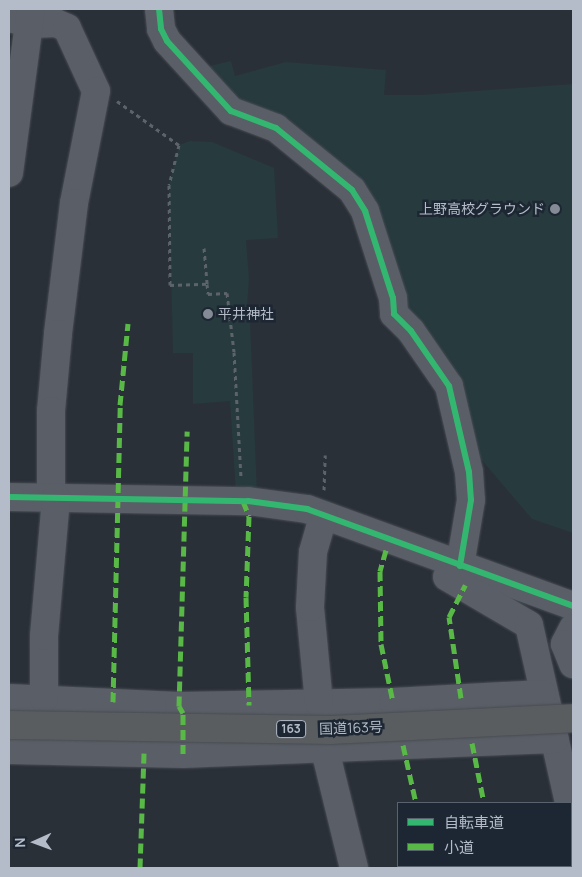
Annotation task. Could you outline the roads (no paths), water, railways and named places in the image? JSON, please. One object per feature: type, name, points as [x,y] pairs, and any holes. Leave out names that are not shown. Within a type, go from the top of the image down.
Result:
[{"type":"highway","name":"国道163号","points":[[9,725],[332,730],[573,718]]},
{"type":"street","points":[[159,9],[161,29],[167,41],[231,111],[276,128],[352,190],[365,211],[393,298],[394,314],[411,331],[449,386],[469,472],[471,500],[460,566]]},
{"type":"street","points":[[9,173],[23,16],[51,22],[67,28],[96,91],[74,203],[58,334],[51,411],[53,498],[44,636],[44,699]]},
{"type":"street","points":[[9,497],[242,501],[307,509],[573,606]]},
{"type":"street","points":[[319,704],[310,607],[313,552],[323,516]]},
{"type":"street","points":[[356,528],[354,538],[465,585],[529,625],[542,694],[555,739],[569,802]]},
{"type":"street","points":[[573,628],[565,644],[573,664]]},
{"type":"street","points":[[9,698],[179,706],[319,704],[542,694]]},
{"type":"street","points":[[9,750],[183,754],[325,750],[555,739]]},
{"type":"street","points":[[325,750],[354,868]]},
{"type":"place","name":"上野高校グラウンド","points":[[555,209]]},
{"type":"place","name":"平井神社","points":[[208,314]]}]
